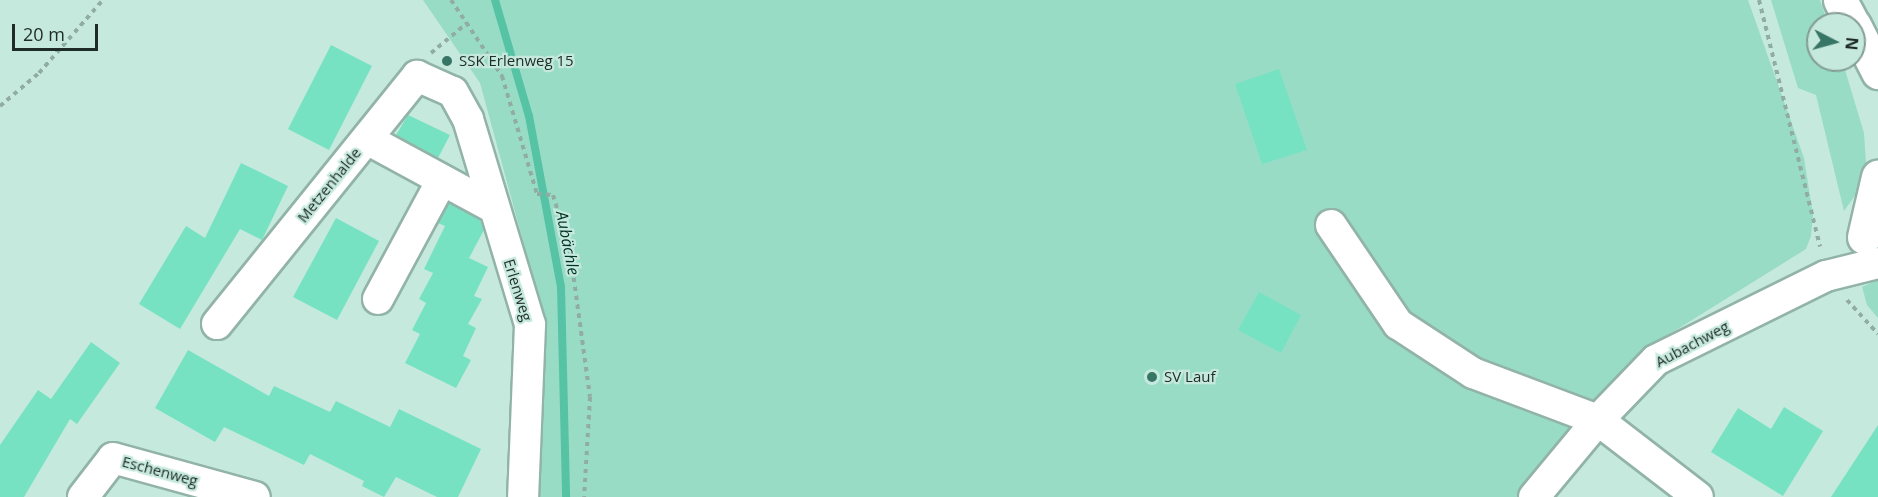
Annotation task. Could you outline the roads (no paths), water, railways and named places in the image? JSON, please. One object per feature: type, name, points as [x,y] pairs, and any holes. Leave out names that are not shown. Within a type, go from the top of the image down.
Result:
[{"type":"main road","points":[[1866,53],[1877,78]]},
{"type":"main road","points":[[1873,243],[1878,177]]},
{"type":"street","name":"Erlenweg","points":[[417,76],[453,92],[468,119],[492,207],[530,325],[523,497]]},
{"type":"street","name":"Metzenhalde","points":[[217,324],[417,76]]},
{"type":"street","points":[[367,140],[492,207]]},
{"type":"street","points":[[378,299],[442,180]]},
{"type":"street","points":[[1331,225],[1398,324],[1473,373],[1598,420],[1698,497]]},
{"type":"street","name":"Aubachweg","points":[[1534,497],[1598,420],[1656,360],[1827,276],[1873,243]]},
{"type":"street","name":"Eschenweg","points":[[83,497],[113,458],[255,497]]},
{"type":"waterway","name":"Aubächle","points":[[495,0],[529,116],[561,287],[566,497]]},
{"type":"place","name":"SSK Erlenweg 15","points":[[447,61]]},
{"type":"place","name":"SV Lauf","points":[[1152,377]]}]
